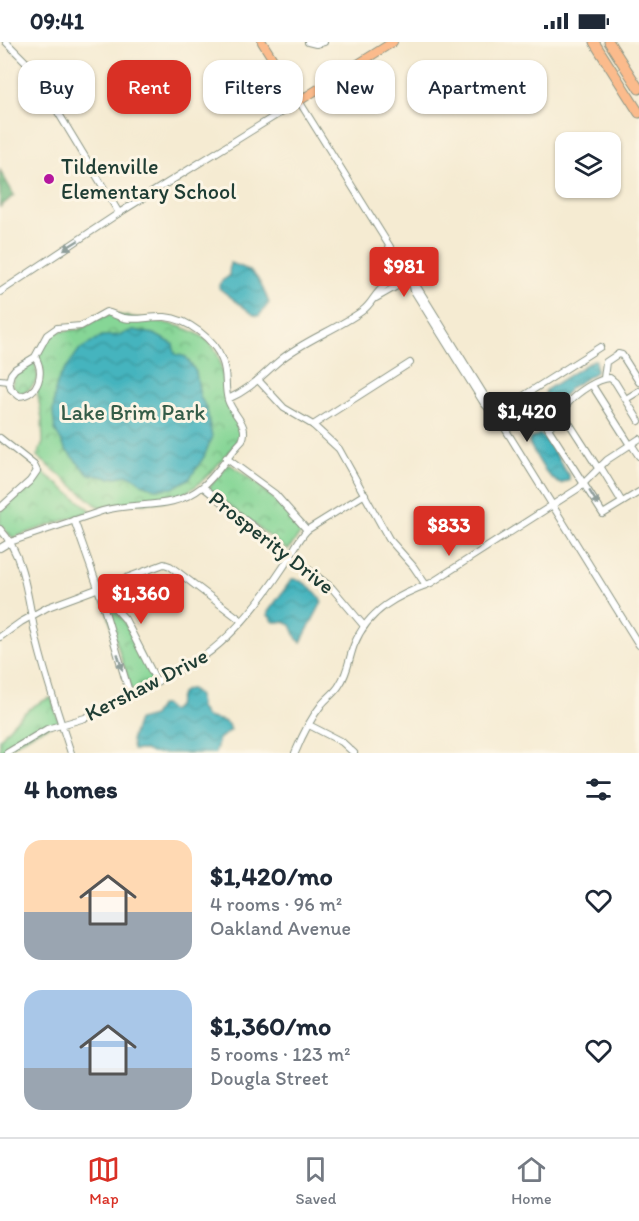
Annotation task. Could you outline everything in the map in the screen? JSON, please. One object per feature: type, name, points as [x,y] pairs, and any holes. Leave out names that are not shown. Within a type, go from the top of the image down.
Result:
[{"type":"highway","points":[[594,42],[639,113]]},
{"type":"highway","points":[[609,42],[639,89]]},
{"type":"main road","points":[[262,42],[273,60]]},
{"type":"main road","points":[[303,99],[380,45],[393,42]]},
{"type":"street","points":[[6,42],[30,66],[120,213]]},
{"type":"street","points":[[308,42],[316,44],[324,42]]},
{"type":"street","points":[[303,108],[639,645]]},
{"type":"street","points":[[0,292],[120,213],[280,114]]},
{"type":"street","points":[[376,298],[377,293],[384,286],[405,271]]},
{"type":"street","points":[[228,399],[259,381],[280,360],[360,313],[376,298],[411,278]]},
{"type":"street","points":[[0,548],[10,542],[116,507],[139,507],[166,503],[186,496],[203,487],[242,441],[245,434],[245,427],[228,399],[226,372],[218,351],[198,331],[168,317],[123,318],[106,312],[81,326],[57,328],[43,340],[34,357],[11,374],[9,381],[14,393],[22,396],[37,386],[40,378],[34,357]]},
{"type":"street","points":[[495,414],[600,347]]},
{"type":"street","points":[[604,378],[606,362],[618,354],[622,355],[639,382]]},
{"type":"street","points":[[313,425],[410,363]]},
{"type":"street","points":[[639,421],[615,382],[610,378],[604,378],[569,402],[556,422],[548,428],[603,514],[639,492]]},
{"type":"street","points":[[0,380],[9,381]]},
{"type":"street","points":[[259,381],[284,408],[313,425],[339,449],[389,539],[426,585]]},
{"type":"street","points":[[592,385],[639,456]]},
{"type":"street","points":[[626,399],[639,391]]},
{"type":"street","points":[[562,412],[622,502]]},
{"type":"street","points":[[0,438],[34,465],[37,471],[30,481],[0,508]]},
{"type":"street","points":[[295,753],[321,705],[339,686],[346,672],[354,644],[364,626],[380,608],[409,591],[426,585],[551,505],[639,439]]},
{"type":"street","points":[[226,458],[275,494],[307,530]]},
{"type":"street","name":"Prosperity Drive","points":[[203,487],[332,588],[364,626]]},
{"type":"street","points":[[290,556],[307,530],[364,494]]},
{"type":"street","points":[[74,520],[98,588],[130,695]]},
{"type":"street","points":[[0,529],[10,542],[23,577],[35,634],[71,753]]},
{"type":"street","name":"Kershaw Drive","points":[[7,753],[47,729],[85,718],[213,651],[242,621],[290,556]]},
{"type":"street","points":[[0,637],[48,607],[166,564],[242,621]]},
{"type":"street","points":[[98,588],[125,619],[157,682]]},
{"type":"street","points":[[309,725],[342,742],[354,753]]},
{"type":"green space","points":[[0,170],[14,195],[0,207]]},
{"type":"green space","name":"Lake Brim Park","points":[[113,314],[170,324],[198,334],[208,341],[218,356],[228,402],[239,425],[240,435],[239,440],[212,471],[182,495],[155,502],[120,504],[100,508],[37,456],[43,443],[42,418],[37,390],[43,370],[37,355],[43,343],[55,332],[81,329],[102,316]]},
{"type":"green space","points":[[33,361],[38,378],[30,388],[20,393],[12,386],[14,377]]},
{"type":"green space","points":[[228,463],[268,494],[303,530],[289,549],[208,489]]},
{"type":"green space","points":[[40,470],[92,511],[12,538],[0,524],[0,512],[32,484]]},
{"type":"green space","points":[[108,605],[123,619],[152,678],[152,681],[136,690],[131,689],[106,608]]},
{"type":"green space","points":[[50,698],[59,722],[35,732],[0,753],[0,739],[10,727],[28,710]]},
{"type":"water","points":[[230,263],[251,272],[259,281],[269,303],[259,316],[254,315],[219,288],[222,281],[229,276]]},
{"type":"water","name":"Lake Brim Park","points":[[133,330],[154,334],[173,344],[175,354],[186,357],[196,372],[200,396],[207,410],[212,437],[204,457],[190,478],[173,488],[156,489],[128,475],[110,478],[88,474],[66,450],[55,430],[53,413],[55,391],[59,378],[79,350],[102,336],[120,335]]},
{"type":"water","points":[[596,360],[596,372],[570,388],[557,404],[552,405],[545,394],[546,390]]},
{"type":"water","points":[[540,434],[546,439],[569,476],[569,480],[561,484],[542,466],[529,443],[530,439]]},
{"type":"water","points":[[292,579],[310,587],[322,602],[301,642],[297,639],[291,625],[274,622],[268,615]]},
{"type":"water","points":[[188,689],[199,696],[200,708],[206,717],[224,721],[231,730],[219,739],[215,753],[152,753],[145,750],[133,750],[131,740],[138,720],[153,716],[160,705],[164,705],[171,711],[177,705],[182,692]]},
{"type":"place","name":"Tildenville Elementary School","points":[[49,179]]}]
